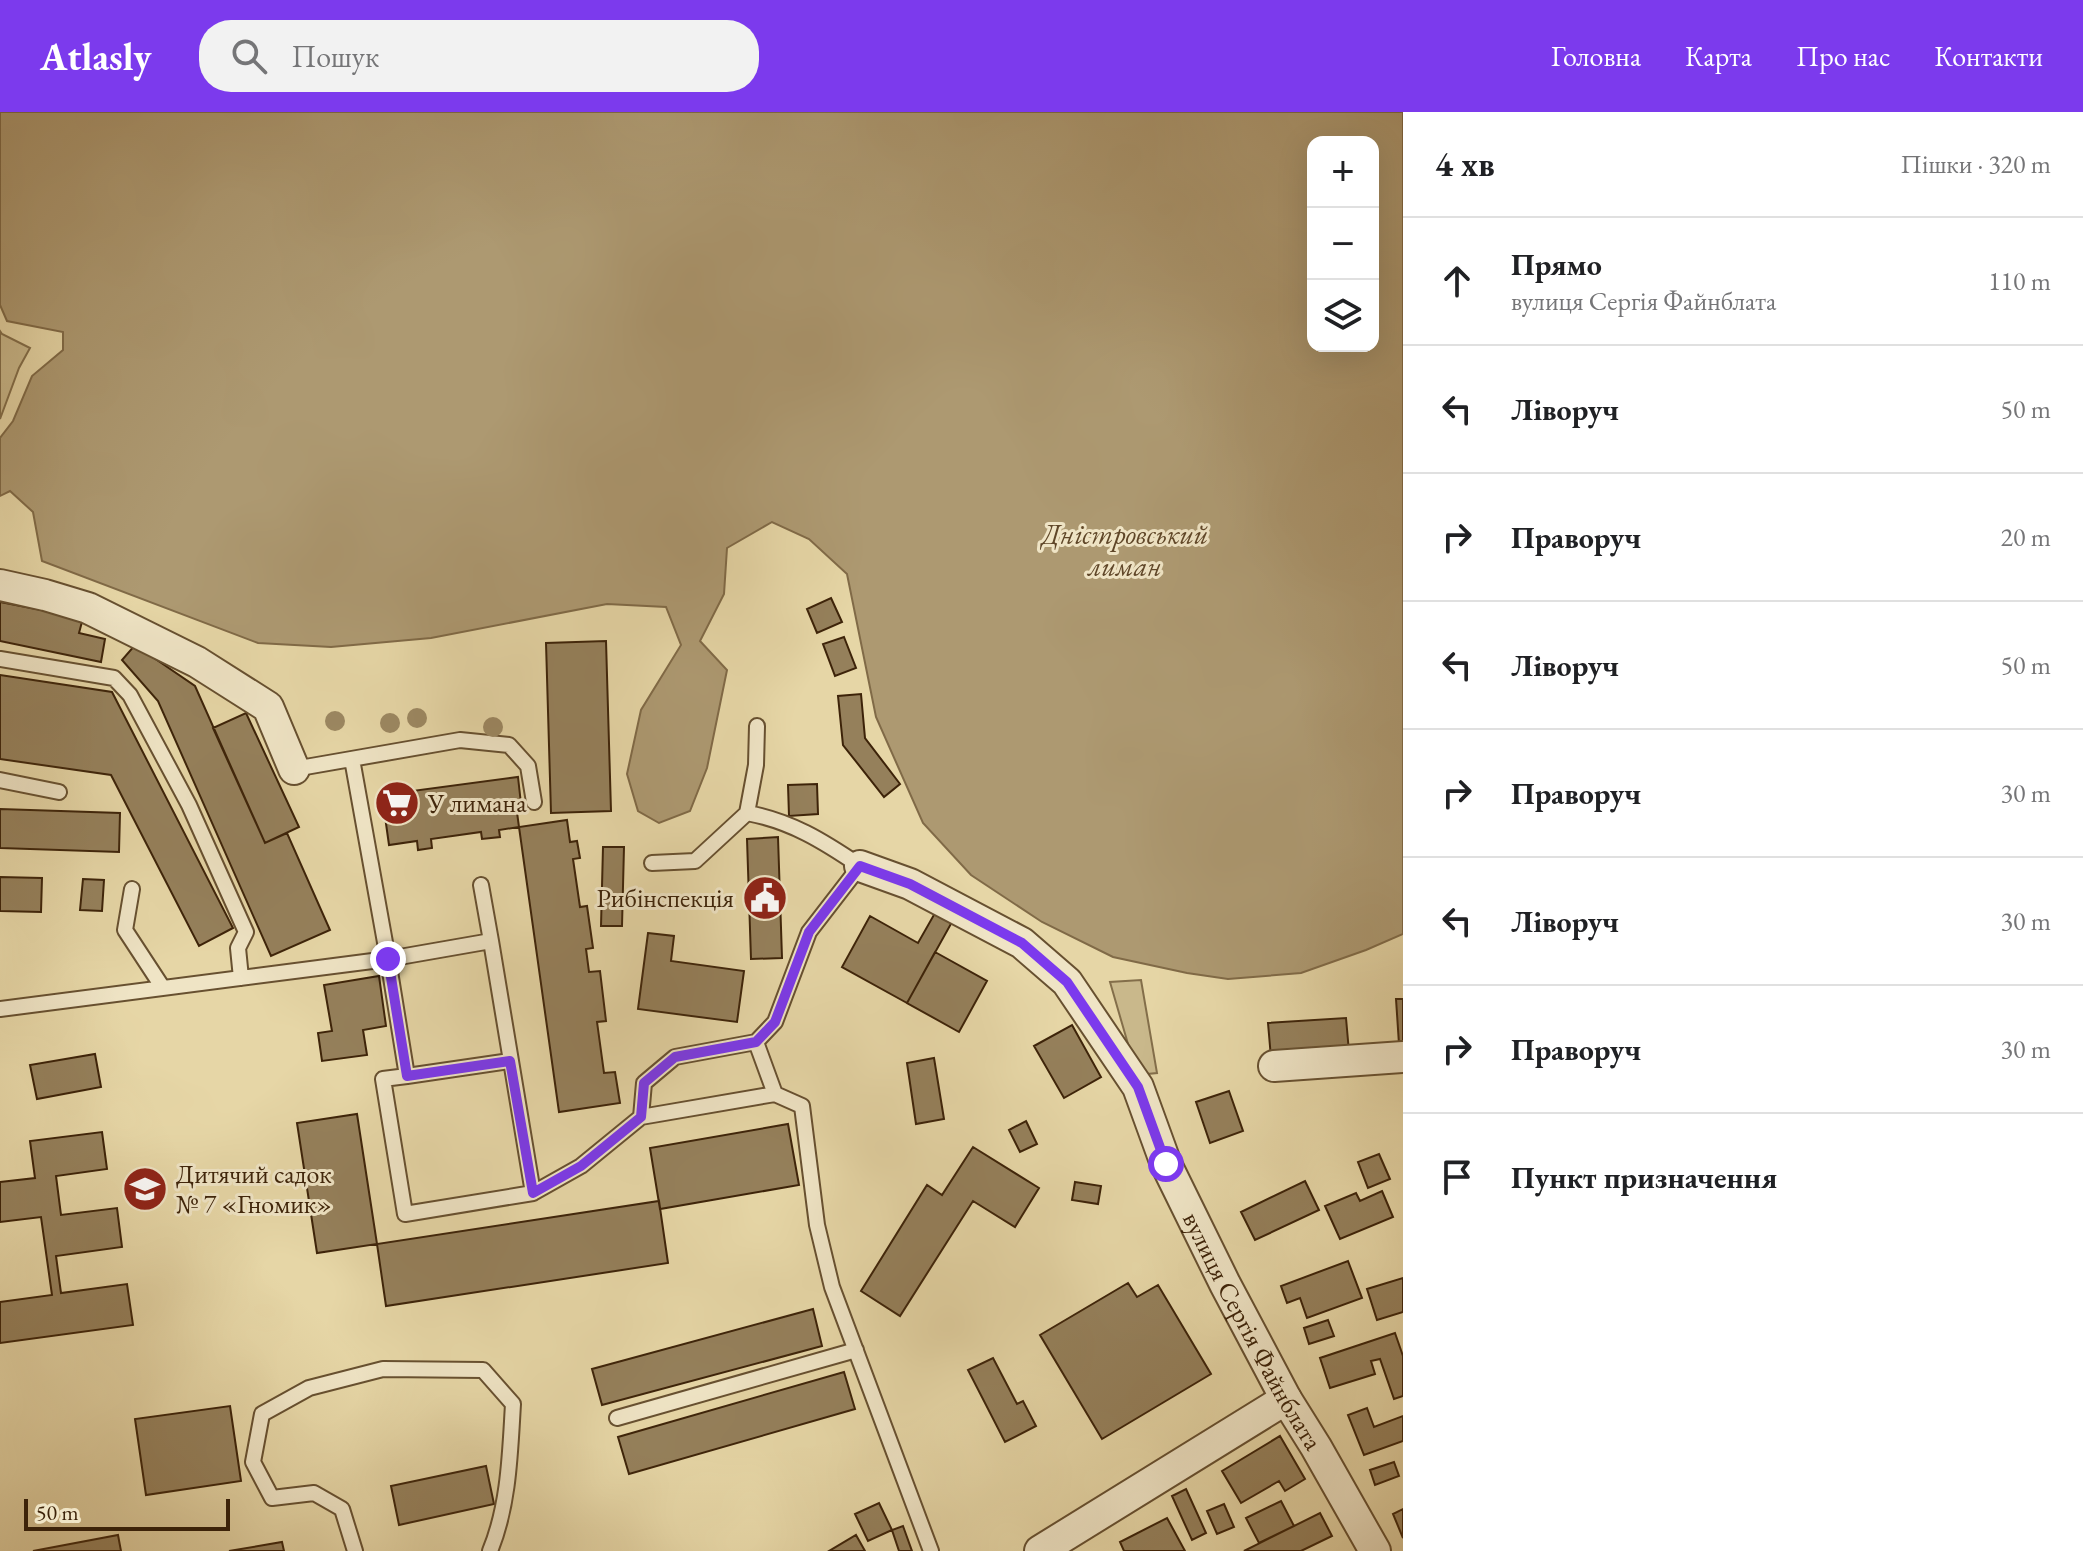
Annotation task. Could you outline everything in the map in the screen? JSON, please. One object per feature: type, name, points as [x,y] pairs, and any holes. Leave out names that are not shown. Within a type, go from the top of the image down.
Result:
[{"type":"street","points":[[0,585],[88,608],[197,662],[268,707],[294,769]]},
{"type":"street","name":"вулиця Сергія Файнблата","points":[[860,866],[910,884],[1022,943],[1067,982],[1138,1087],[1166,1164],[1225,1284],[1286,1399],[1375,1551]]},
{"type":"street","points":[[1274,1066],[1403,1057]]},
{"type":"street","points":[[1040,1551],[1286,1399]]},
{"type":"lane","points":[[0,659],[114,678],[130,695],[189,805],[246,932],[238,948],[241,978]]},
{"type":"lane","points":[[652,863],[695,861],[747,813],[756,765],[757,726]]},
{"type":"lane","points":[[294,769],[460,740],[509,745],[528,766],[534,802]]},
{"type":"lane","points":[[352,759],[407,1076]]},
{"type":"lane","points":[[0,780],[59,792]]},
{"type":"lane","points":[[641,1117],[644,1083],[675,1057],[756,1042],[775,1022],[809,932],[860,866],[822,840],[770,817],[747,813]]},
{"type":"lane","points":[[481,885],[533,1193]]},
{"type":"lane","points":[[132,889],[125,930],[163,988]]},
{"type":"lane","points":[[0,1009],[388,959],[491,941]]},
{"type":"lane","points":[[756,1042],[775,1094]]},
{"type":"lane","points":[[510,1061],[383,1079],[405,1214],[533,1193],[581,1166],[641,1117],[775,1094],[802,1106],[817,1225],[832,1287],[931,1551]]},
{"type":"lane","points":[[617,1418],[856,1350]]},
{"type":"lane","points":[[355,1551],[342,1509],[314,1493],[272,1498],[253,1462],[262,1414],[309,1388],[383,1369],[483,1370],[513,1404],[508,1479],[490,1551]]},
{"type":"shaded area","points":[[0,331],[30,348],[0,419]]},
{"type":"shaded area","points":[[1141,980],[1157,1073],[1137,1075],[1110,982]]},
{"type":"water","name":"Дністровський лиман","points":[[0,112],[1403,112],[1403,934],[1301,973],[1228,979],[1113,957],[1042,922],[971,875],[923,823],[876,717],[847,574],[809,539],[772,522],[727,548],[724,594],[700,641],[727,670],[707,768],[690,811],[659,823],[638,811],[627,774],[641,710],[681,645],[666,607],[607,604],[431,638],[331,647],[258,643],[42,561],[33,512],[10,491],[0,496],[0,438],[13,421],[32,376],[63,350],[63,332],[7,321],[0,305]]},
{"type":"building","points":[[831,598],[842,622],[817,633],[807,609]]},
{"type":"building","points":[[0,602],[83,618],[79,633],[105,639],[101,662],[0,641]]},
{"type":"building","points":[[844,637],[856,668],[835,676],[823,644]]},
{"type":"building","points":[[606,641],[611,811],[551,813],[546,643]]},
{"type":"building","points":[[135,645],[195,686],[265,843],[287,833],[330,930],[271,956],[158,701],[122,660]]},
{"type":"building","points":[[0,675],[112,692],[233,928],[199,946],[111,775],[0,759]]},
{"type":"building","points":[[861,694],[865,738],[900,784],[884,797],[843,745],[838,696]]},
{"type":"building","points":[[246,713],[299,827],[265,843],[213,728]]},
{"type":"building","points":[[518,777],[521,804],[516,805],[519,827],[499,830],[500,837],[482,839],[481,832],[431,839],[432,848],[418,850],[417,841],[389,845],[382,795]]},
{"type":"building","points":[[817,784],[818,814],[789,816],[788,785]]},
{"type":"building","points":[[0,809],[120,813],[119,852],[0,848]]},
{"type":"building","points":[[567,820],[570,842],[577,841],[580,858],[573,859],[580,907],[587,906],[593,948],[586,949],[589,972],[600,971],[606,1021],[597,1022],[604,1073],[615,1072],[620,1103],[559,1112],[519,827]]},
{"type":"building","name":"Рибінспекція","points":[[778,837],[782,958],[751,959],[747,839]]},
{"type":"building","points":[[603,847],[624,847],[622,926],[601,926]]},
{"type":"building","points":[[0,877],[42,878],[41,912],[0,911]]},
{"type":"building","points":[[83,879],[104,880],[102,911],[80,910]]},
{"type":"building","points":[[935,913],[952,922],[907,1003],[842,967],[870,916],[918,943]]},
{"type":"building","points":[[648,933],[674,936],[671,961],[744,971],[737,1022],[638,1009]]},
{"type":"building","points":[[935,952],[987,981],[959,1032],[907,1003]]},
{"type":"building","points":[[379,976],[386,1026],[363,1030],[367,1055],[322,1061],[318,1033],[332,1031],[324,985]]},
{"type":"building","points":[[1396,999],[1403,999],[1403,1044],[1399,1044]]},
{"type":"building","points":[[1346,1018],[1349,1052],[1271,1058],[1268,1023]]},
{"type":"building","points":[[1072,1025],[1101,1077],[1064,1098],[1034,1046]]},
{"type":"building","points":[[95,1054],[101,1087],[37,1099],[30,1065]]},
{"type":"building","points":[[934,1058],[944,1119],[916,1124],[907,1063]]},
{"type":"building","points":[[1229,1091],[1243,1131],[1210,1143],[1196,1102]]},
{"type":"building","points":[[357,1114],[377,1244],[317,1253],[297,1123]]},
{"type":"building","points":[[1026,1121],[1037,1144],[1020,1152],[1009,1130]]},
{"type":"building","points":[[788,1124],[799,1185],[660,1209],[650,1148]]},
{"type":"building","points":[[102,1132],[107,1169],[56,1176],[61,1215],[117,1208],[122,1247],[56,1256],[61,1293],[127,1284],[133,1325],[0,1343],[0,1302],[52,1295],[41,1217],[0,1222],[0,1182],[35,1178],[30,1141]]},
{"type":"building","points":[[973,1147],[1039,1188],[1015,1227],[973,1201],[900,1316],[861,1291],[927,1185],[942,1195]]},
{"type":"building","points":[[1379,1154],[1390,1179],[1368,1188],[1358,1162]]},
{"type":"building","points":[[1305,1181],[1319,1210],[1255,1240],[1241,1212]]},
{"type":"building","points":[[1075,1182],[1101,1186],[1098,1204],[1072,1200]]},
{"type":"building","points":[[1382,1191],[1393,1217],[1340,1239],[1325,1206],[1356,1193],[1360,1201]]},
{"type":"building","points":[[659,1201],[668,1263],[386,1306],[377,1244]]},
{"type":"building","points":[[1348,1261],[1362,1298],[1307,1318],[1300,1298],[1287,1303],[1281,1286]]},
{"type":"building","points":[[1403,1278],[1403,1312],[1377,1320],[1367,1289]]},
{"type":"building","points":[[1128,1283],[1137,1297],[1158,1285],[1211,1374],[1102,1439],[1040,1335]]},
{"type":"building","points":[[813,1309],[822,1346],[602,1405],[592,1369]]},
{"type":"building","points":[[1328,1320],[1334,1336],[1309,1344],[1304,1328]]},
{"type":"building","points":[[1395,1333],[1403,1356],[1403,1396],[1394,1399],[1380,1359],[1371,1361],[1375,1374],[1330,1388],[1320,1358]]},
{"type":"building","points":[[993,1358],[1017,1404],[1023,1401],[1036,1426],[1005,1442],[968,1370]]},
{"type":"building","points":[[844,1372],[855,1409],[629,1474],[618,1437]]},
{"type":"building","points":[[230,1406],[241,1481],[146,1495],[135,1419]]},
{"type":"building","points":[[1367,1408],[1374,1427],[1403,1416],[1403,1441],[1364,1455],[1348,1415]]},
{"type":"building","points":[[1280,1436],[1305,1479],[1285,1491],[1279,1481],[1241,1503],[1222,1471]]},
{"type":"building","points":[[1394,1462],[1399,1476],[1375,1485],[1370,1470]]},
{"type":"building","points":[[486,1466],[494,1504],[399,1525],[391,1486]]},
{"type":"building","points":[[1186,1489],[1206,1533],[1192,1540],[1172,1496]]},
{"type":"building","points":[[1281,1501],[1294,1526],[1259,1543],[1246,1518]]},
{"type":"building","points":[[879,1503],[892,1530],[868,1541],[855,1514]]},
{"type":"building","points":[[1224,1504],[1234,1527],[1217,1534],[1207,1511]]},
{"type":"building","points":[[1403,1509],[1403,1538],[1393,1514]]},
{"type":"building","points":[[1320,1513],[1332,1536],[1301,1551],[1244,1551]]},
{"type":"building","points":[[1167,1518],[1185,1551],[1124,1551],[1120,1542]]},
{"type":"building","points":[[903,1526],[912,1551],[899,1551],[892,1530]]},
{"type":"building","points":[[118,1535],[121,1551],[33,1551]]},
{"type":"building","points":[[856,1535],[865,1551],[829,1551]]},
{"type":"building","points":[[282,1542],[284,1551],[229,1551]]},
{"type":"place","name":"У лимана","points":[[397,803]]},
{"type":"place","name":"Рибінспекція","points":[[765,898]]},
{"type":"place","name":"Дитячий садок № 7 «Гномик»","points":[[145,1189]]},
{"type":"route","points":[[388,959],[407,1076],[510,1061],[533,1193],[581,1166],[641,1117],[644,1083],[675,1057],[756,1042],[775,1022],[809,932],[860,866],[910,884],[1022,943],[1067,982],[1138,1087],[1166,1164]]}]
